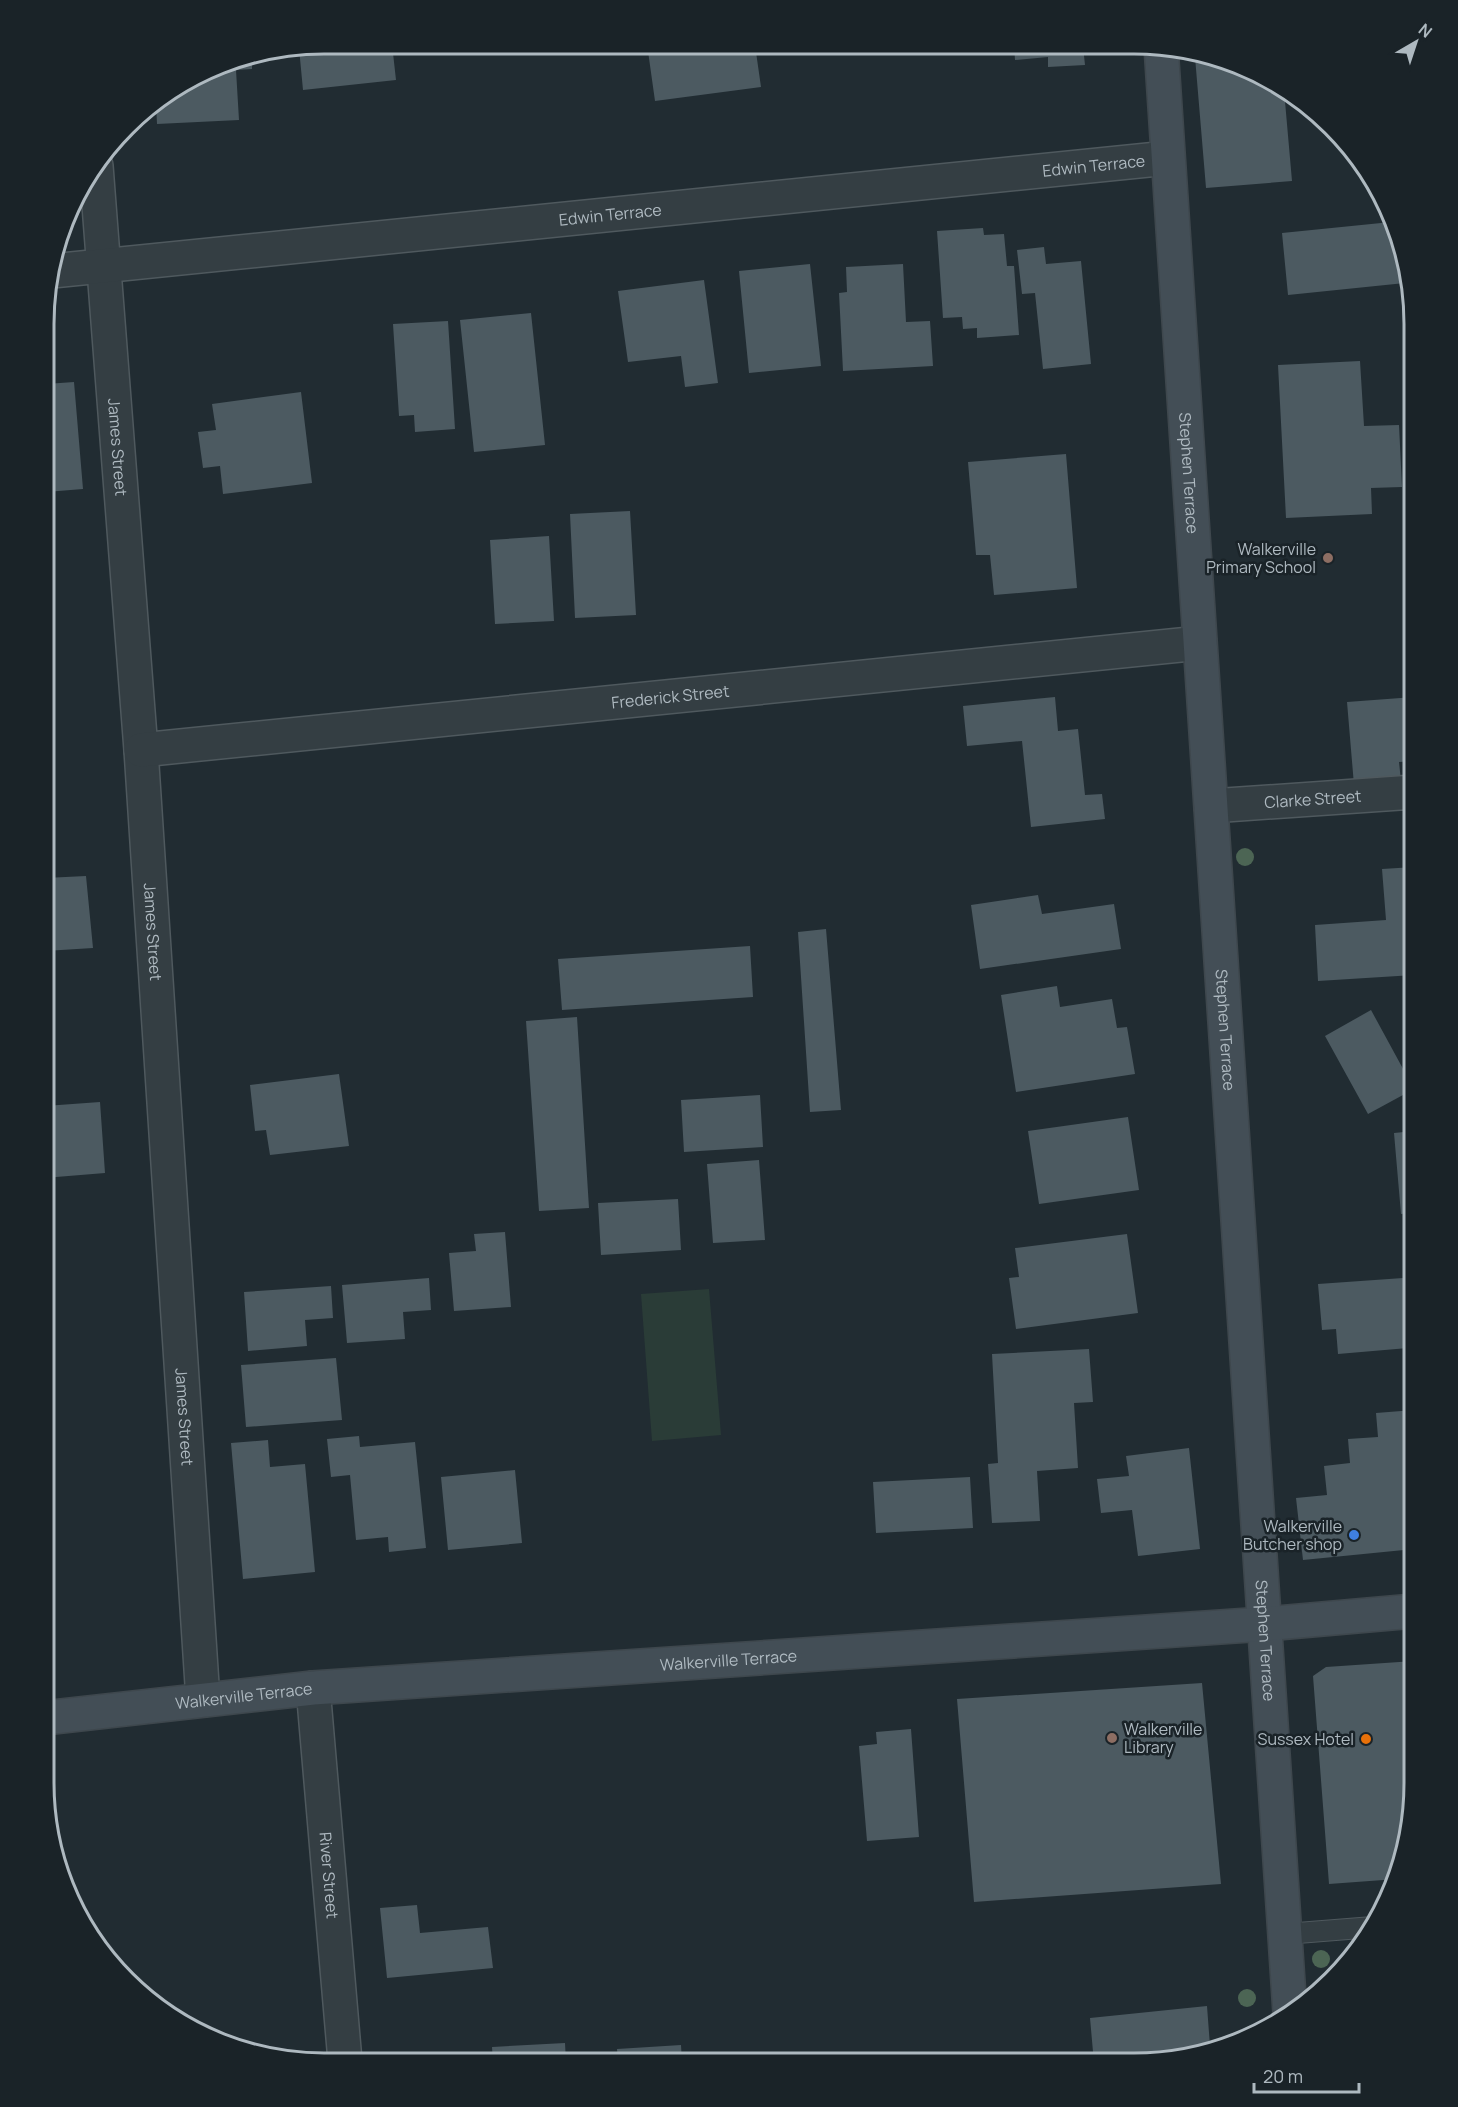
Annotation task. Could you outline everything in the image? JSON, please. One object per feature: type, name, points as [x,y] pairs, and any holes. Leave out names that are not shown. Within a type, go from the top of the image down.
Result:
[{"type":"main road","name":"Stephen Terrace","points":[[1162,56],[1289,2003]]},
{"type":"main road","name":"Walkerville Terrace","points":[[54,1717],[313,1688],[1265,1624],[1404,1612]]},
{"type":"street","name":"Edwin Terrace","points":[[59,269],[1168,158]]},
{"type":"street","name":"James Street","points":[[97,179],[141,750],[203,1700]]},
{"type":"street","name":"Frederick Street","points":[[141,750],[1200,643]]},
{"type":"street","name":"Clarke Street","points":[[1211,806],[1404,793]]},
{"type":"street","name":"River Street","points":[[313,1688],[344,2053]]},
{"type":"lane","points":[[1285,1934],[1361,1928]]},
{"type":"green space","points":[[709,1289],[721,1435],[652,1441],[641,1294]]},
{"type":"building","points":[[393,54],[396,80],[303,90],[300,55]]},
{"type":"building","points":[[648,54],[756,54],[761,87],[655,101]]},
{"type":"building","points":[[1015,54],[1084,54],[1085,65],[1048,67],[1048,57],[1015,60]]},
{"type":"building","points":[[1195,61],[1221,68],[1253,82],[1285,101],[1292,181],[1206,188]]},
{"type":"building","points":[[252,64],[252,69],[236,70],[239,120],[157,124],[156,113],[189,90],[237,68]]},
{"type":"building","points":[[1384,223],[1395,254],[1401,283],[1288,295],[1282,233]]},
{"type":"building","points":[[983,228],[984,235],[1004,234],[1007,266],[1014,266],[1019,335],[977,338],[977,328],[963,329],[962,317],[943,318],[937,231]]},
{"type":"building","points":[[1044,247],[1046,264],[1081,261],[1091,364],[1043,369],[1035,293],[1022,294],[1017,250]]},
{"type":"building","points":[[810,264],[821,366],[749,373],[739,271]]},
{"type":"building","points":[[903,264],[906,322],[930,321],[933,366],[843,371],[839,293],[847,292],[846,267]]},
{"type":"building","points":[[704,280],[718,383],[685,387],[681,356],[628,362],[618,291]]},
{"type":"building","points":[[531,313],[545,445],[474,452],[460,320]]},
{"type":"building","points":[[448,321],[455,429],[415,432],[414,415],[399,416],[393,324]]},
{"type":"building","points":[[1360,361],[1364,426],[1399,425],[1402,487],[1371,488],[1372,514],[1286,518],[1278,365]]},
{"type":"building","points":[[74,382],[83,489],[54,491],[54,383]]},
{"type":"building","points":[[301,392],[312,483],[223,494],[220,466],[203,468],[198,432],[216,430],[212,404]]},
{"type":"building","points":[[1066,454],[1077,588],[994,595],[990,555],[976,555],[968,462]]},
{"type":"building","points":[[630,511],[636,615],[575,618],[570,514]]},
{"type":"building","points":[[549,536],[554,621],[495,624],[490,540]]},
{"type":"building","points":[[1055,697],[1058,731],[1078,729],[1085,795],[1102,794],[1105,819],[1031,827],[1022,741],[967,746],[963,706]]},
{"type":"building","points":[[1404,698],[1404,762],[1399,762],[1401,781],[1354,785],[1347,702]]},
{"type":"building","points":[[1404,868],[1404,976],[1318,981],[1315,925],[1386,920],[1382,869]]},
{"type":"building","points":[[86,876],[93,948],[54,950],[54,878]]},
{"type":"building","points":[[1038,895],[1042,914],[1114,904],[1121,949],[980,969],[971,905]]},
{"type":"building","points":[[826,929],[841,1110],[810,1112],[798,932]]},
{"type":"building","points":[[750,946],[753,997],[562,1010],[558,959]]},
{"type":"building","points":[[1057,986],[1060,1007],[1112,999],[1117,1028],[1127,1027],[1135,1074],[1016,1092],[1001,995]]},
{"type":"building","points":[[1371,1010],[1404,1071],[1404,1094],[1368,1114],[1325,1036]]},
{"type":"building","points":[[577,1017],[589,1208],[539,1211],[526,1021]]},
{"type":"building","points":[[339,1074],[349,1146],[270,1155],[266,1130],[255,1131],[250,1085]]},
{"type":"building","points":[[760,1095],[763,1147],[684,1152],[681,1100]]},
{"type":"building","points":[[100,1102],[105,1173],[54,1177],[54,1105]]},
{"type":"building","points":[[1128,1117],[1139,1190],[1039,1204],[1028,1131]]},
{"type":"building","points":[[1404,1132],[1404,1214],[1401,1214],[1394,1133]]},
{"type":"building","points":[[759,1160],[765,1240],[713,1243],[707,1164]]},
{"type":"building","points":[[678,1199],[681,1250],[601,1255],[598,1203]]},
{"type":"building","points":[[505,1232],[511,1307],[454,1311],[449,1253],[476,1251],[474,1234]]},
{"type":"building","points":[[1127,1234],[1138,1313],[1016,1329],[1009,1278],[1019,1277],[1015,1248]]},
{"type":"building","points":[[429,1278],[431,1310],[403,1312],[405,1339],[347,1343],[342,1285]]},
{"type":"building","points":[[1403,1278],[1404,1348],[1338,1354],[1336,1329],[1322,1330],[1318,1284]]},
{"type":"building","points":[[331,1286],[333,1318],[305,1320],[307,1346],[248,1351],[244,1292]]},
{"type":"building","points":[[1089,1349],[1093,1402],[1074,1403],[1078,1468],[1037,1471],[1040,1521],[992,1523],[988,1464],[998,1463],[992,1354]]},
{"type":"building","points":[[336,1358],[342,1420],[246,1427],[241,1365]]},
{"type":"building","points":[[1404,1411],[1404,1550],[1303,1560],[1296,1498],[1327,1495],[1324,1466],[1350,1463],[1348,1439],[1378,1437],[1376,1413]]},
{"type":"building","points":[[359,1436],[360,1447],[415,1442],[426,1548],[389,1552],[388,1537],[356,1540],[350,1475],[331,1477],[327,1439]]},
{"type":"building","points":[[268,1440],[270,1467],[305,1464],[315,1572],[243,1579],[231,1443]]},
{"type":"building","points":[[1189,1448],[1200,1549],[1138,1556],[1132,1510],[1101,1513],[1097,1479],[1129,1476],[1126,1456]]},
{"type":"building","points":[[515,1470],[522,1543],[448,1550],[441,1477]]},
{"type":"building","points":[[970,1477],[973,1528],[876,1533],[873,1482]]},
{"type":"building","name":"Sussex Hotel","points":[[1404,1662],[1402,1818],[1395,1853],[1386,1880],[1329,1884],[1313,1676],[1326,1667]]},
{"type":"building","name":"Walkerville Library","points":[[1202,1683],[1221,1884],[974,1902],[957,1699]]},
{"type":"building","points":[[911,1729],[919,1837],[867,1841],[859,1746],[877,1744],[876,1732]]},
{"type":"building","points":[[417,1905],[420,1933],[488,1927],[493,1968],[387,1978],[380,1908]]},
{"type":"building","points":[[1207,2006],[1210,2042],[1169,2051],[1093,2053],[1090,2018]]},
{"type":"building","points":[[565,2043],[566,2053],[492,2053],[492,2047]]},
{"type":"building","points":[[681,2045],[681,2053],[617,2053],[617,2049]]},
{"type":"place","name":"Walkerville Primary School","points":[[1328,558]]},
{"type":"place","name":"Walkerville Butcher shop","points":[[1354,1535]]},
{"type":"place","name":"Walkerville Library","points":[[1112,1738]]},
{"type":"place","name":"Sussex Hotel","points":[[1366,1739]]}]
